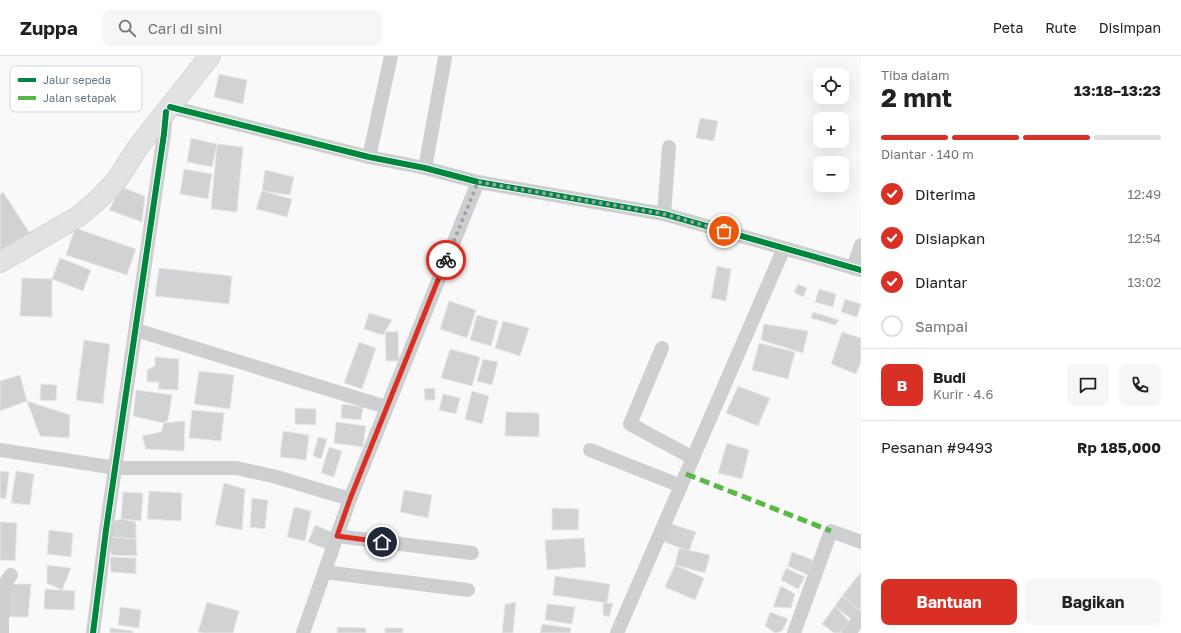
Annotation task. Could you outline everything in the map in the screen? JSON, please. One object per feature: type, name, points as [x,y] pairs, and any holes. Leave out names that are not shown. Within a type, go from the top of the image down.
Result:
[{"type":"main road","points":[[0,262],[78,216],[100,198],[117,180],[138,147],[210,56]]},
{"type":"street","points":[[370,157],[391,56]]},
{"type":"street","points":[[425,168],[445,58]]},
{"type":"street","points":[[93,633],[168,109],[370,157],[425,168],[478,182],[664,214],[857,269],[861,245]]},
{"type":"street","points":[[664,214],[669,146]]},
{"type":"street","points":[[303,633],[350,499],[478,182]]},
{"type":"street","points":[[617,633],[784,248]]},
{"type":"street","points":[[136,330],[386,408]]},
{"type":"street","points":[[662,348],[630,424],[693,458]]},
{"type":"street","points":[[0,450],[116,468],[236,468],[273,476],[350,499]]},
{"type":"street","points":[[590,450],[681,486]]},
{"type":"street","points":[[794,633],[831,531],[861,542]]},
{"type":"street","points":[[337,536],[472,553]]},
{"type":"street","points":[[324,572],[468,590]]},
{"type":"street","points":[[2,633],[2,588],[11,575]]},
{"type":"street","points":[[849,633],[861,617]]},
{"type":"building","points":[[219,74],[247,80],[243,104],[214,97]]},
{"type":"building","points":[[700,118],[718,121],[714,141],[696,138]]},
{"type":"building","points":[[191,138],[217,144],[212,167],[187,162]]},
{"type":"building","points":[[217,144],[243,147],[237,212],[211,209]]},
{"type":"building","points":[[184,169],[212,174],[208,199],[180,194]]},
{"type":"building","points":[[265,170],[294,177],[290,195],[262,191]]},
{"type":"building","points":[[121,187],[145,196],[142,222],[109,210]]},
{"type":"building","points":[[262,191],[292,199],[287,217],[256,209]]},
{"type":"building","points":[[3,192],[31,235],[0,255],[0,194]]},
{"type":"building","points":[[75,228],[136,249],[127,275],[66,255]]},
{"type":"building","points":[[60,258],[91,270],[83,291],[52,279]]},
{"type":"building","points":[[717,266],[731,269],[726,301],[711,298]]},
{"type":"building","points":[[159,268],[232,276],[229,304],[155,296]]},
{"type":"building","points":[[22,278],[52,279],[52,317],[20,316]]},
{"type":"building","points":[[798,284],[807,288],[803,297],[794,292]]},
{"type":"building","points":[[819,289],[836,294],[833,307],[815,302]]},
{"type":"building","points":[[845,299],[861,304],[857,317],[841,312]]},
{"type":"building","points":[[449,301],[476,310],[467,338],[440,329]]},
{"type":"building","points":[[813,312],[839,320],[835,325],[811,318]]},
{"type":"building","points":[[369,313],[392,320],[383,335],[364,329]]},
{"type":"building","points":[[477,315],[498,321],[491,346],[470,340]]},
{"type":"building","points":[[503,321],[529,328],[520,356],[495,348]]},
{"type":"building","points":[[764,324],[808,331],[803,353],[761,340]]},
{"type":"building","points":[[398,331],[399,361],[386,361],[385,332]]},
{"type":"building","points":[[842,332],[861,338],[861,362],[856,374],[831,364]]},
{"type":"building","points":[[84,340],[110,344],[103,404],[76,400]]},
{"type":"building","points":[[359,342],[376,348],[362,389],[344,383]]},
{"type":"building","points":[[759,343],[795,352],[788,379],[752,370]]},
{"type":"building","points":[[450,349],[480,357],[472,386],[441,378]]},
{"type":"building","points":[[155,357],[179,359],[178,390],[158,389],[159,382],[147,382],[147,370],[155,366]]},
{"type":"building","points":[[483,359],[498,362],[492,385],[477,381]]},
{"type":"building","points":[[199,371],[234,375],[230,409],[194,404]]},
{"type":"building","points":[[20,375],[27,401],[0,411],[0,381]]},
{"type":"building","points":[[41,384],[57,385],[56,401],[40,400]]},
{"type":"building","points":[[738,386],[770,398],[758,426],[726,413]]},
{"type":"building","points":[[435,388],[435,400],[425,400],[424,389]]},
{"type":"building","points":[[136,390],[172,395],[168,420],[164,423],[133,416]]},
{"type":"building","points":[[472,391],[489,396],[482,424],[465,419]]},
{"type":"building","points":[[443,394],[460,398],[456,414],[439,410]]},
{"type":"building","points":[[27,401],[70,415],[69,438],[40,436]]},
{"type":"building","points":[[342,404],[363,407],[361,420],[341,418]]},
{"type":"building","points":[[295,408],[316,409],[316,425],[295,424]]},
{"type":"building","points":[[192,410],[224,413],[221,441],[189,438]]},
{"type":"building","points":[[506,412],[539,413],[539,437],[505,436]]},
{"type":"building","points":[[185,421],[184,451],[146,449],[142,436],[161,432],[164,423]]},
{"type":"building","points":[[336,422],[366,426],[363,447],[334,443]]},
{"type":"building","points":[[283,431],[309,435],[306,460],[280,457]]},
{"type":"building","points":[[318,437],[327,439],[321,459],[313,456]]},
{"type":"building","points":[[727,443],[749,450],[742,479],[718,473]]},
{"type":"building","points":[[329,447],[342,451],[334,477],[321,473]]},
{"type":"building","points":[[0,471],[9,472],[6,499],[0,498]]},
{"type":"building","points":[[16,471],[34,474],[30,505],[11,503]]},
{"type":"building","points":[[224,483],[245,489],[242,530],[215,525]]},
{"type":"building","points":[[404,490],[432,495],[428,518],[400,512]]},
{"type":"building","points":[[149,491],[182,493],[181,521],[147,519]]},
{"type":"building","points":[[123,492],[143,493],[141,521],[121,519]]},
{"type":"building","points":[[252,498],[268,500],[265,529],[250,527]]},
{"type":"building","points":[[294,507],[311,511],[305,541],[287,537]]},
{"type":"building","points":[[552,508],[579,509],[578,530],[552,530]]},
{"type":"building","points":[[121,519],[136,522],[136,539],[110,537],[113,521]]},
{"type":"building","points":[[0,522],[17,523],[15,561],[0,560]]},
{"type":"building","points":[[669,523],[696,532],[689,551],[662,541]]},
{"type":"building","points":[[315,525],[332,532],[326,549],[308,542]]},
{"type":"building","points":[[49,530],[73,533],[71,557],[47,554]]},
{"type":"building","points":[[110,537],[136,539],[137,556],[111,555]]},
{"type":"building","points":[[584,538],[586,567],[547,570],[545,540]]},
{"type":"building","points":[[679,548],[710,555],[705,573],[675,565]]},
{"type":"building","points":[[792,552],[813,560],[808,575],[788,566]]},
{"type":"building","points":[[110,557],[136,558],[136,574],[111,572]]},
{"type":"building","points":[[47,565],[71,568],[62,590],[47,583]]},
{"type":"building","points":[[675,565],[704,578],[695,600],[665,587]]},
{"type":"building","points":[[786,568],[805,577],[798,589],[781,580]]},
{"type":"building","points":[[861,572],[861,607],[859,610],[842,596]]},
{"type":"building","points":[[555,576],[610,584],[607,603],[553,595]]},
{"type":"building","points":[[8,584],[31,584],[28,617],[4,617]]},
{"type":"building","points":[[781,586],[795,594],[791,608],[773,607]]},
{"type":"building","points":[[45,589],[75,591],[74,610],[44,609]]},
{"type":"building","points":[[842,596],[859,610],[852,620],[835,606]]},
{"type":"building","points":[[207,602],[239,611],[233,633],[198,632]]},
{"type":"building","points":[[516,602],[513,633],[502,633],[505,604]]},
{"type":"building","points":[[603,603],[613,603],[609,617],[603,615]]},
{"type":"building","points":[[547,604],[575,607],[572,624],[545,620]]},
{"type":"building","points":[[835,606],[849,621],[841,633],[834,633],[822,624]]},
{"type":"building","points":[[120,607],[141,610],[139,628],[118,625]]},
{"type":"building","points":[[770,612],[788,619],[782,631],[775,633],[765,626]]},
{"type":"building","points":[[542,624],[571,628],[570,633],[540,633]]},
{"type":"building","points":[[337,627],[366,628],[366,633],[337,633]]},
{"type":"building","points":[[110,628],[133,631],[133,633],[110,633]]},
{"type":"building","points":[[385,628],[403,628],[403,633],[385,633]]},
{"type":"marked path","points":[[686,474],[831,531]]},
{"type":"cycle path","points":[[170,107],[369,157],[425,168],[478,182],[664,214],[861,270]]},
{"type":"cycle path","points":[[93,633],[106,530],[166,112]]},
{"type":"way so far","points":[[446,260],[478,182],[664,214],[724,231]]},
{"type":"route","points":[[382,542],[337,536],[350,499],[446,260]]}]
